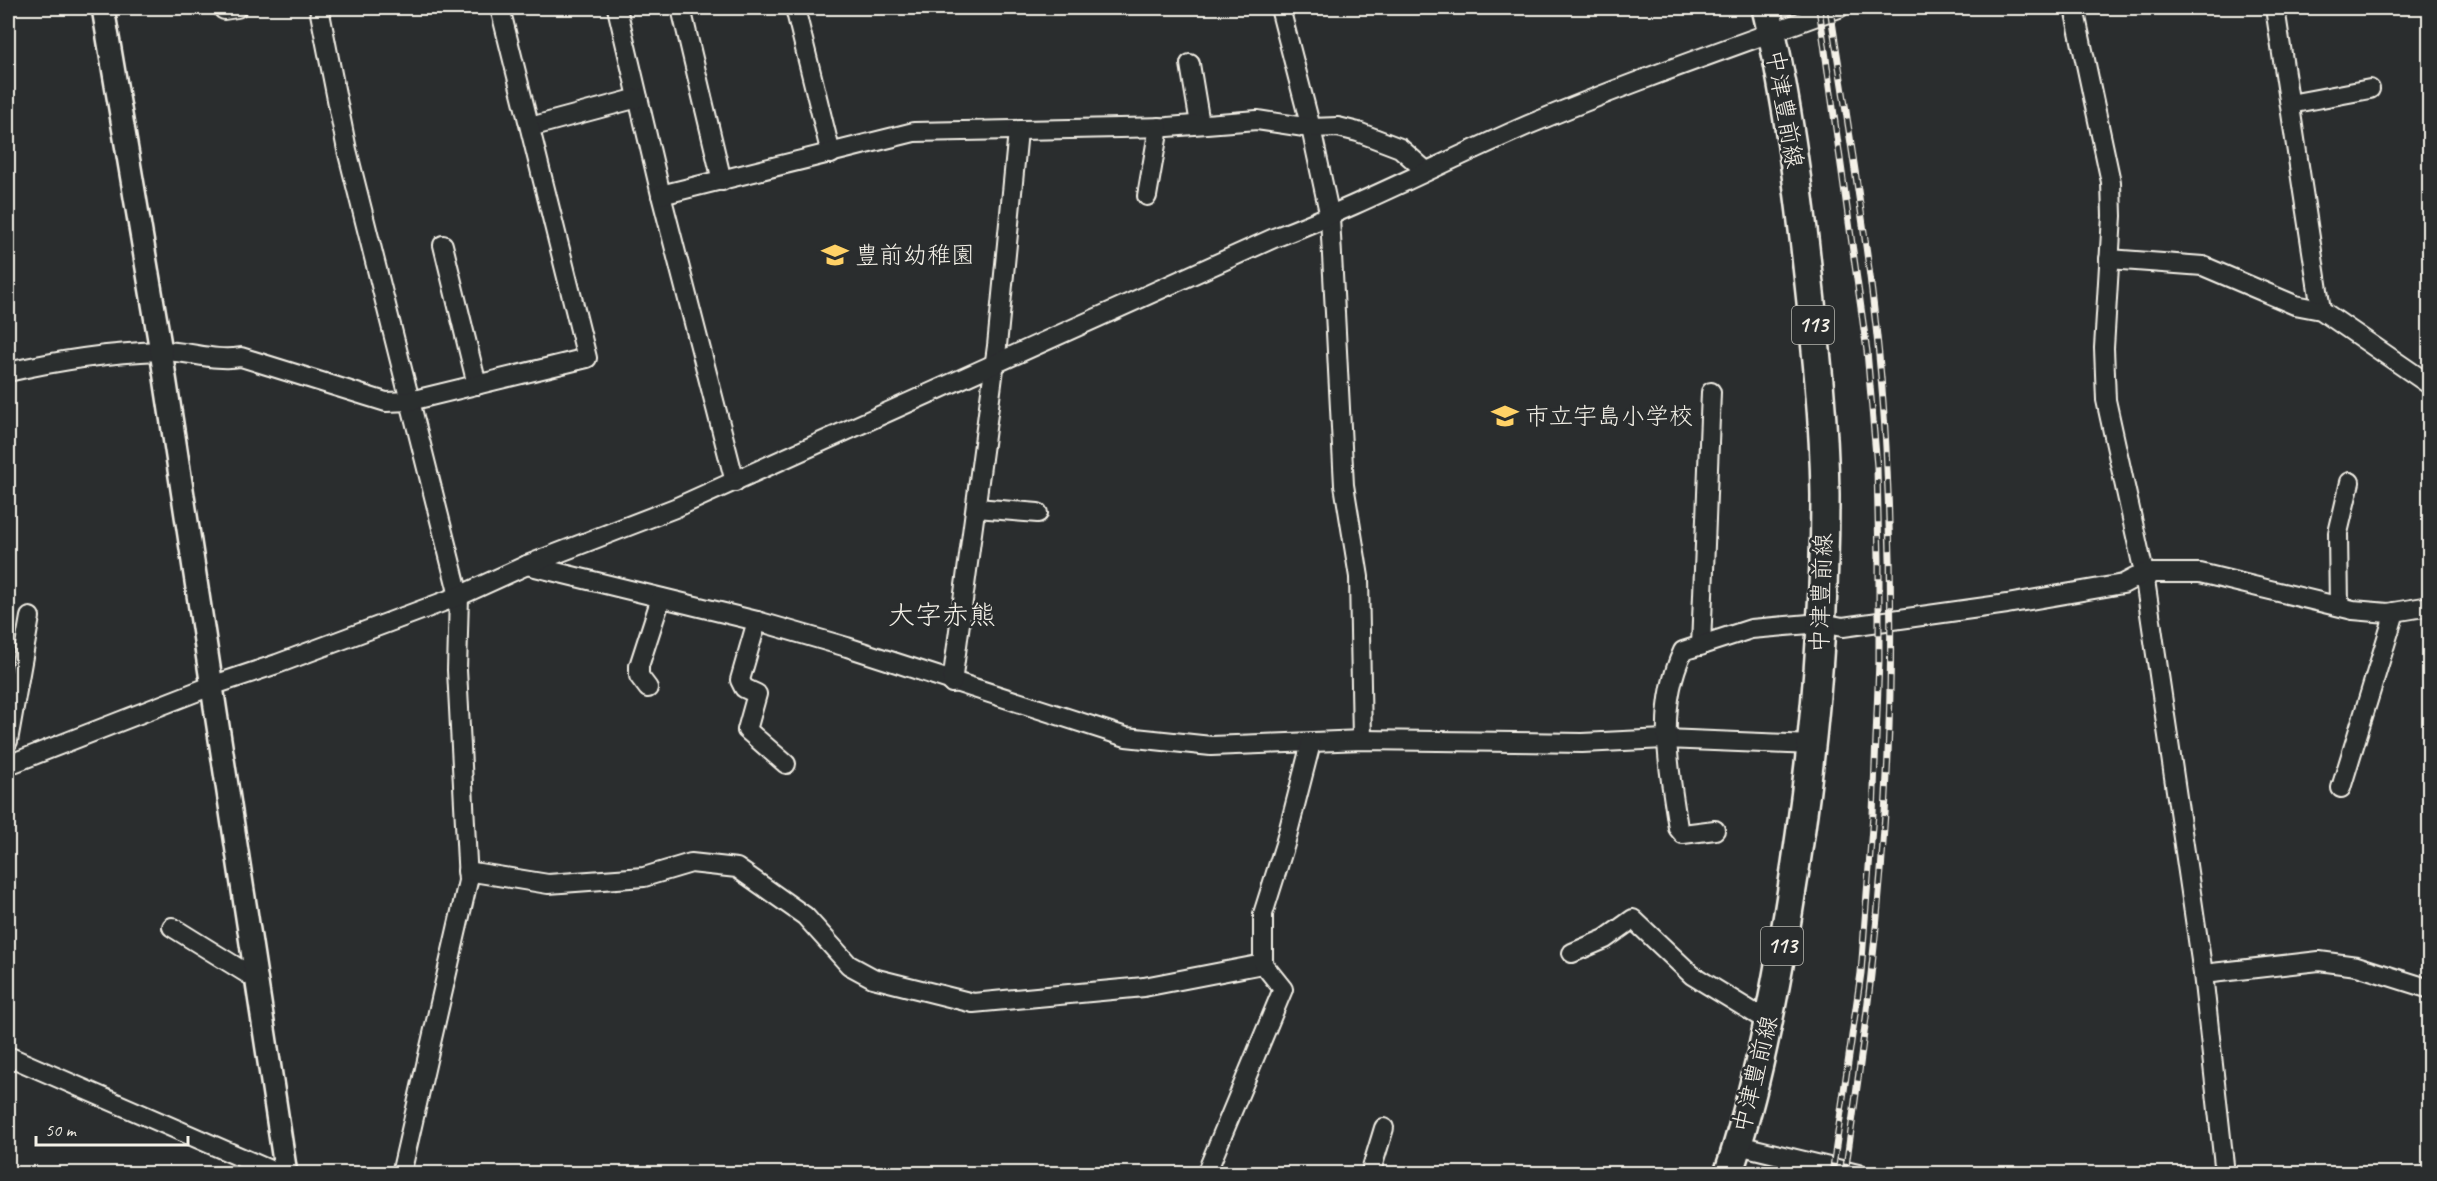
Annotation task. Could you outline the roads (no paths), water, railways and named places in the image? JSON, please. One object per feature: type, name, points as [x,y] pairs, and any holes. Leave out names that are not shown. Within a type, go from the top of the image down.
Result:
[{"type":"main road","name":"中津豊前線","points":[[1728,1173],[1738,1144],[1769,1022],[1796,865],[1812,745],[1821,623],[1825,495],[1820,390],[1795,164],[1769,19]]},
{"type":"street","points":[[102,8],[161,351],[210,686],[286,1173]]},
{"type":"street","points":[[319,8],[347,150],[459,596],[457,670],[468,881],[401,1173]]},
{"type":"street","points":[[8,372],[35,366],[161,351],[225,360],[241,357],[386,402],[410,401],[586,358],[500,8]]},
{"type":"street","points":[[617,8],[661,195],[735,482]]},
{"type":"street","points":[[681,8],[722,181]]},
{"type":"street","points":[[795,8],[831,154]]},
{"type":"street","points":[[1280,8],[1311,128],[1330,217],[1344,485],[1359,577],[1362,740]]},
{"type":"street","points":[[8,765],[210,686],[278,664],[459,596],[527,565],[675,508],[993,367],[1264,243],[1330,217],[1426,171],[1654,73],[1769,19],[1839,8]]},
{"type":"street","points":[[2074,8],[2111,182],[2104,348],[2106,400],[2144,573],[2203,974],[2225,1173]]},
{"type":"street","points":[[2275,8],[2321,310]]},
{"type":"street","points":[[1190,64],[1200,124]]},
{"type":"street","points":[[2290,104],[2370,89]]},
{"type":"street","points":[[530,127],[638,98]]},
{"type":"street","points":[[661,195],[914,132],[1159,127],[1257,120],[1311,128],[1338,127],[1381,139],[1400,148],[1426,171]]},
{"type":"street","points":[[1147,196],[1159,127]]},
{"type":"street","points":[[952,683],[977,508],[1018,131]]},
{"type":"street","points":[[443,245],[477,385]]},
{"type":"street","points":[[2109,259],[2203,266],[2295,305],[2321,310],[2430,385]]},
{"type":"street","points":[[1701,646],[1711,392]]},
{"type":"street","points":[[2339,606],[2338,533],[2350,482]]},
{"type":"street","points":[[977,508],[1038,513]]},
{"type":"street","points":[[527,565],[757,621],[847,647],[1126,738],[1211,746],[1362,740],[1582,743],[1665,739],[1812,745]]},
{"type":"street","points":[[1715,830],[1683,834],[1678,828],[1665,739],[1672,674],[1683,651],[1751,629],[1821,623],[1843,627],[2007,604],[2123,584],[2144,573],[2199,573],[2353,610],[2395,612],[2430,606]]},
{"type":"street","points":[[648,688],[639,676],[639,666],[661,598]]},
{"type":"street","points":[[2341,788],[2395,612]]},
{"type":"street","points":[[8,741],[30,617]]},
{"type":"street","points":[[757,621],[740,680],[744,688],[758,694],[747,730],[786,764]]},
{"type":"street","points":[[1206,1173],[1283,989],[1263,964],[1263,914],[1285,844],[1311,743]]},
{"type":"street","points":[[467,870],[548,884],[644,877],[691,863],[737,868],[806,916],[849,966],[873,978],[973,1003],[1144,987],[1263,964]]},
{"type":"street","points":[[1572,953],[1605,939],[1633,919],[1692,975],[1769,1022]]},
{"type":"street","points":[[172,927],[256,979]]},
{"type":"street","points":[[2203,974],[2319,961],[2357,966],[2430,989]]},
{"type":"street","points":[[8,1056],[279,1173]]},
{"type":"street","points":[[1370,1173],[1384,1128]]},
{"type":"street","points":[[1738,1144],[1858,1173]]},
{"type":"railway","points":[[1819,8],[1867,351],[1877,467],[1879,560],[1879,661],[1873,814],[1861,973],[1832,1174]]},
{"type":"railway","points":[[1830,8],[1865,238],[1879,353],[1887,469],[1891,595],[1887,786],[1883,849],[1868,1000],[1845,1174]]},
{"type":"place","name":"豊前幼稚園","points":[[835,255]]},
{"type":"place","name":"市立宇島小学校","points":[[1505,416]]},
{"type":"district","name":"大字赤熊","points":[[942,615]]}]
